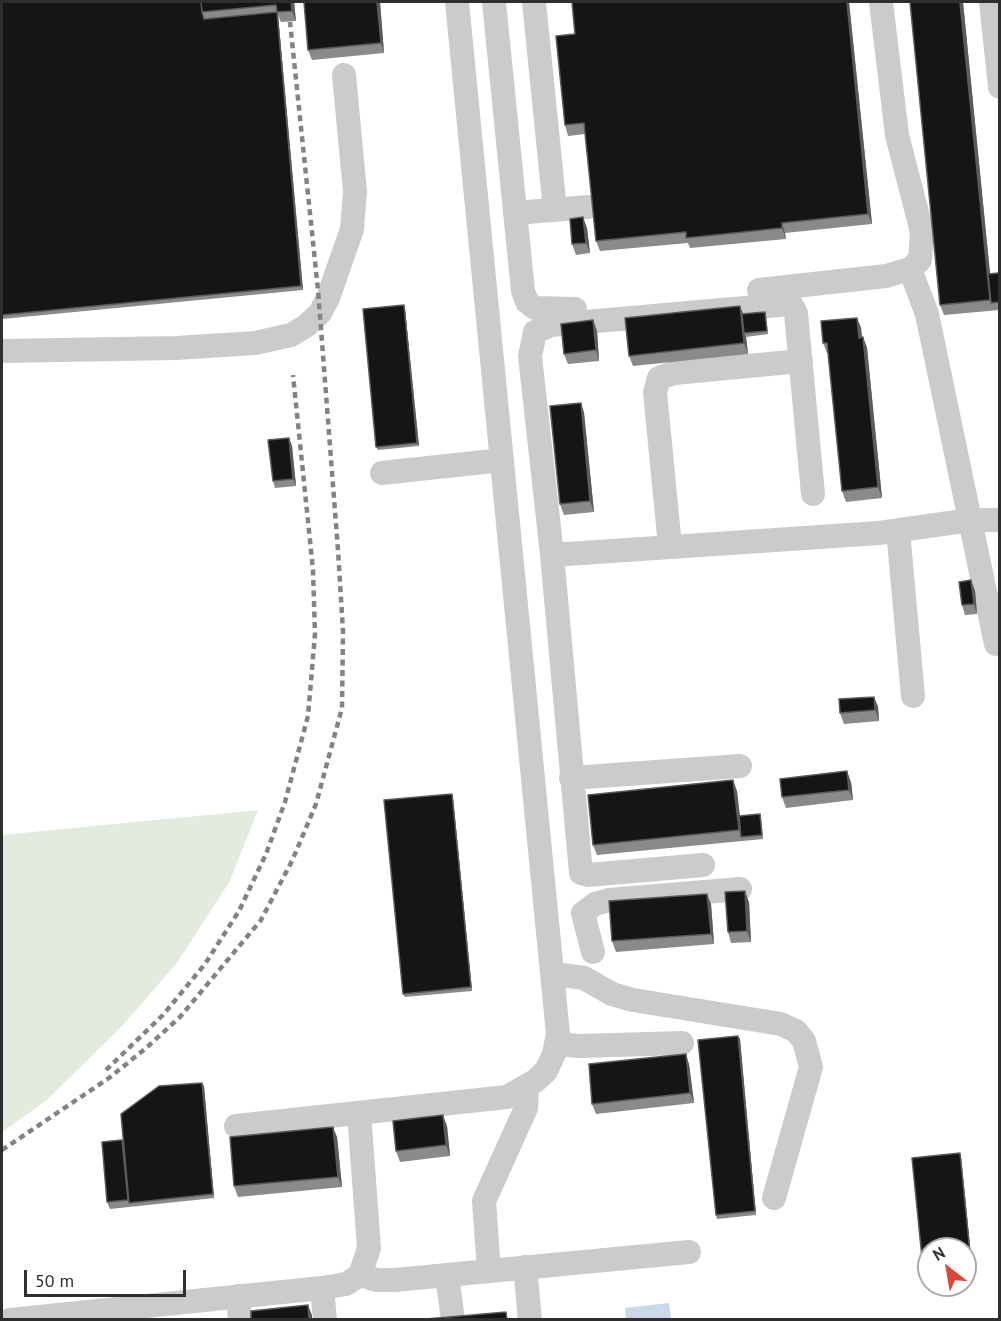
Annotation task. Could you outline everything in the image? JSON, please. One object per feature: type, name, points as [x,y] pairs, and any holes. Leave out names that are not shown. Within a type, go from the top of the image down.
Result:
[{"type":"lane","points":[[236,1126],[507,1096],[527,1086],[546,1071],[556,1044],[558,1014],[457,2]]},
{"type":"lane","points":[[494,2],[525,298],[531,305],[542,310],[865,279],[910,269],[920,260],[922,232],[897,135],[881,2]]},
{"type":"lane","points":[[534,2],[555,210]]},
{"type":"lane","points":[[991,2],[999,87]]},
{"type":"lane","points":[[497,35],[537,31]]},
{"type":"lane","points":[[2,351],[176,348],[255,343],[291,335],[306,326],[320,313],[328,298],[352,229],[355,192],[344,75]]},
{"type":"lane","points":[[515,213],[588,207]]},
{"type":"lane","points":[[910,269],[927,315],[996,644]]},
{"type":"lane","points":[[703,865],[588,875],[581,873],[552,555],[530,356],[535,332],[551,325],[786,302],[790,304],[796,313],[813,494]]},
{"type":"lane","points":[[670,546],[655,392],[659,378],[674,374],[801,361]]},
{"type":"lane","points":[[382,473],[502,460]]},
{"type":"lane","points":[[552,555],[897,530],[970,520],[999,520]]},
{"type":"lane","points":[[897,530],[913,696]]},
{"type":"lane","points":[[571,778],[740,766]]},
{"type":"lane","points":[[548,916],[583,913],[595,904],[609,900],[740,889]]},
{"type":"lane","points":[[583,913],[593,952]]},
{"type":"lane","points":[[554,974],[584,978],[612,993],[633,1000],[782,1024],[796,1030],[804,1041],[811,1067],[774,1198]]},
{"type":"lane","points":[[556,1044],[580,1046],[682,1043]]},
{"type":"lane","points":[[489,1271],[484,1201],[526,1108],[527,1086]]},
{"type":"lane","points":[[10,1320],[239,1308],[346,1284],[360,1275],[369,1248],[359,1113]]},
{"type":"lane","points":[[360,1275],[377,1280],[395,1280],[689,1252]]},
{"type":"lane","points":[[525,1267],[530,1320]]},
{"type":"lane","points":[[447,1275],[453,1320]]},
{"type":"lane","points":[[322,1288],[325,1320]]},
{"type":"shaded area","points":[[258,810],[230,881],[177,963],[123,1025],[47,1100],[2,1132],[2,835]]},
{"type":"water","points":[[669,1303],[671,1319],[626,1319],[625,1308]]},
{"type":"building","points":[[2,2],[201,2],[204,19],[277,12],[301,286],[2,315]]},
{"type":"building","points":[[201,2],[291,2],[292,11],[277,12],[276,5],[202,12]]},
{"type":"building","points":[[304,2],[377,2],[381,43],[308,50]]},
{"type":"building","points":[[572,2],[847,2],[868,214],[782,223],[782,228],[686,238],[686,232],[596,241],[584,123],[565,125],[556,36],[575,34]]},
{"type":"building","points":[[910,2],[960,2],[990,300],[940,305]]},
{"type":"building","points":[[583,217],[586,243],[572,244],[570,219]]},
{"type":"building","points":[[999,273],[999,302],[991,303],[988,274]]},
{"type":"building","points":[[404,305],[417,443],[376,447],[363,309]]},
{"type":"building","points":[[740,306],[744,343],[629,356],[625,318]]},
{"type":"building","points":[[765,312],[767,331],[744,333],[742,314]]},
{"type":"building","points":[[857,318],[859,338],[863,337],[878,487],[842,491],[827,343],[823,343],[821,321]]},
{"type":"building","points":[[593,320],[596,350],[564,354],[561,324]]},
{"type":"building","points":[[581,403],[590,501],[560,504],[550,406]]},
{"type":"building","points":[[289,438],[293,479],[273,481],[268,440]]},
{"type":"building","points":[[971,580],[974,604],[962,605],[959,582]]},
{"type":"building","points":[[874,697],[875,710],[840,713],[839,699]]},
{"type":"building","points":[[847,771],[849,790],[782,797],[780,779]]},
{"type":"building","points":[[733,780],[739,830],[593,845],[588,795]]},
{"type":"building","points":[[452,794],[471,987],[403,994],[384,800]]},
{"type":"building","points":[[760,814],[762,835],[741,837],[739,816]]},
{"type":"building","points":[[745,891],[747,931],[728,932],[725,892]]},
{"type":"building","points":[[707,894],[711,934],[612,941],[609,901]]},
{"type":"building","points":[[738,1036],[755,1211],[716,1215],[698,1040]]},
{"type":"building","points":[[686,1054],[690,1093],[592,1104],[589,1064]]},
{"type":"building","points":[[202,1083],[213,1194],[129,1203],[121,1114],[159,1086]]},
{"type":"building","points":[[443,1115],[446,1145],[396,1151],[393,1121]]},
{"type":"building","points":[[333,1127],[338,1177],[234,1186],[230,1137]]},
{"type":"building","points":[[122,1140],[128,1200],[107,1202],[102,1142]]},
{"type":"building","points":[[960,1153],[968,1237],[920,1237],[912,1158]]},
{"type":"building","points":[[308,1305],[309,1320],[251,1320],[251,1311]]},
{"type":"building","points":[[506,1312],[507,1320],[426,1319]]},
{"type":"railway","points":[[2,1150],[109,1078],[145,1049],[180,1017],[261,920],[292,861],[316,804],[342,708],[343,631],[338,550],[318,290],[290,22]]},
{"type":"railway","points":[[106,1070],[163,1015],[205,964],[239,911],[266,854],[285,802],[308,716],[315,634],[313,570],[293,375]]}]
